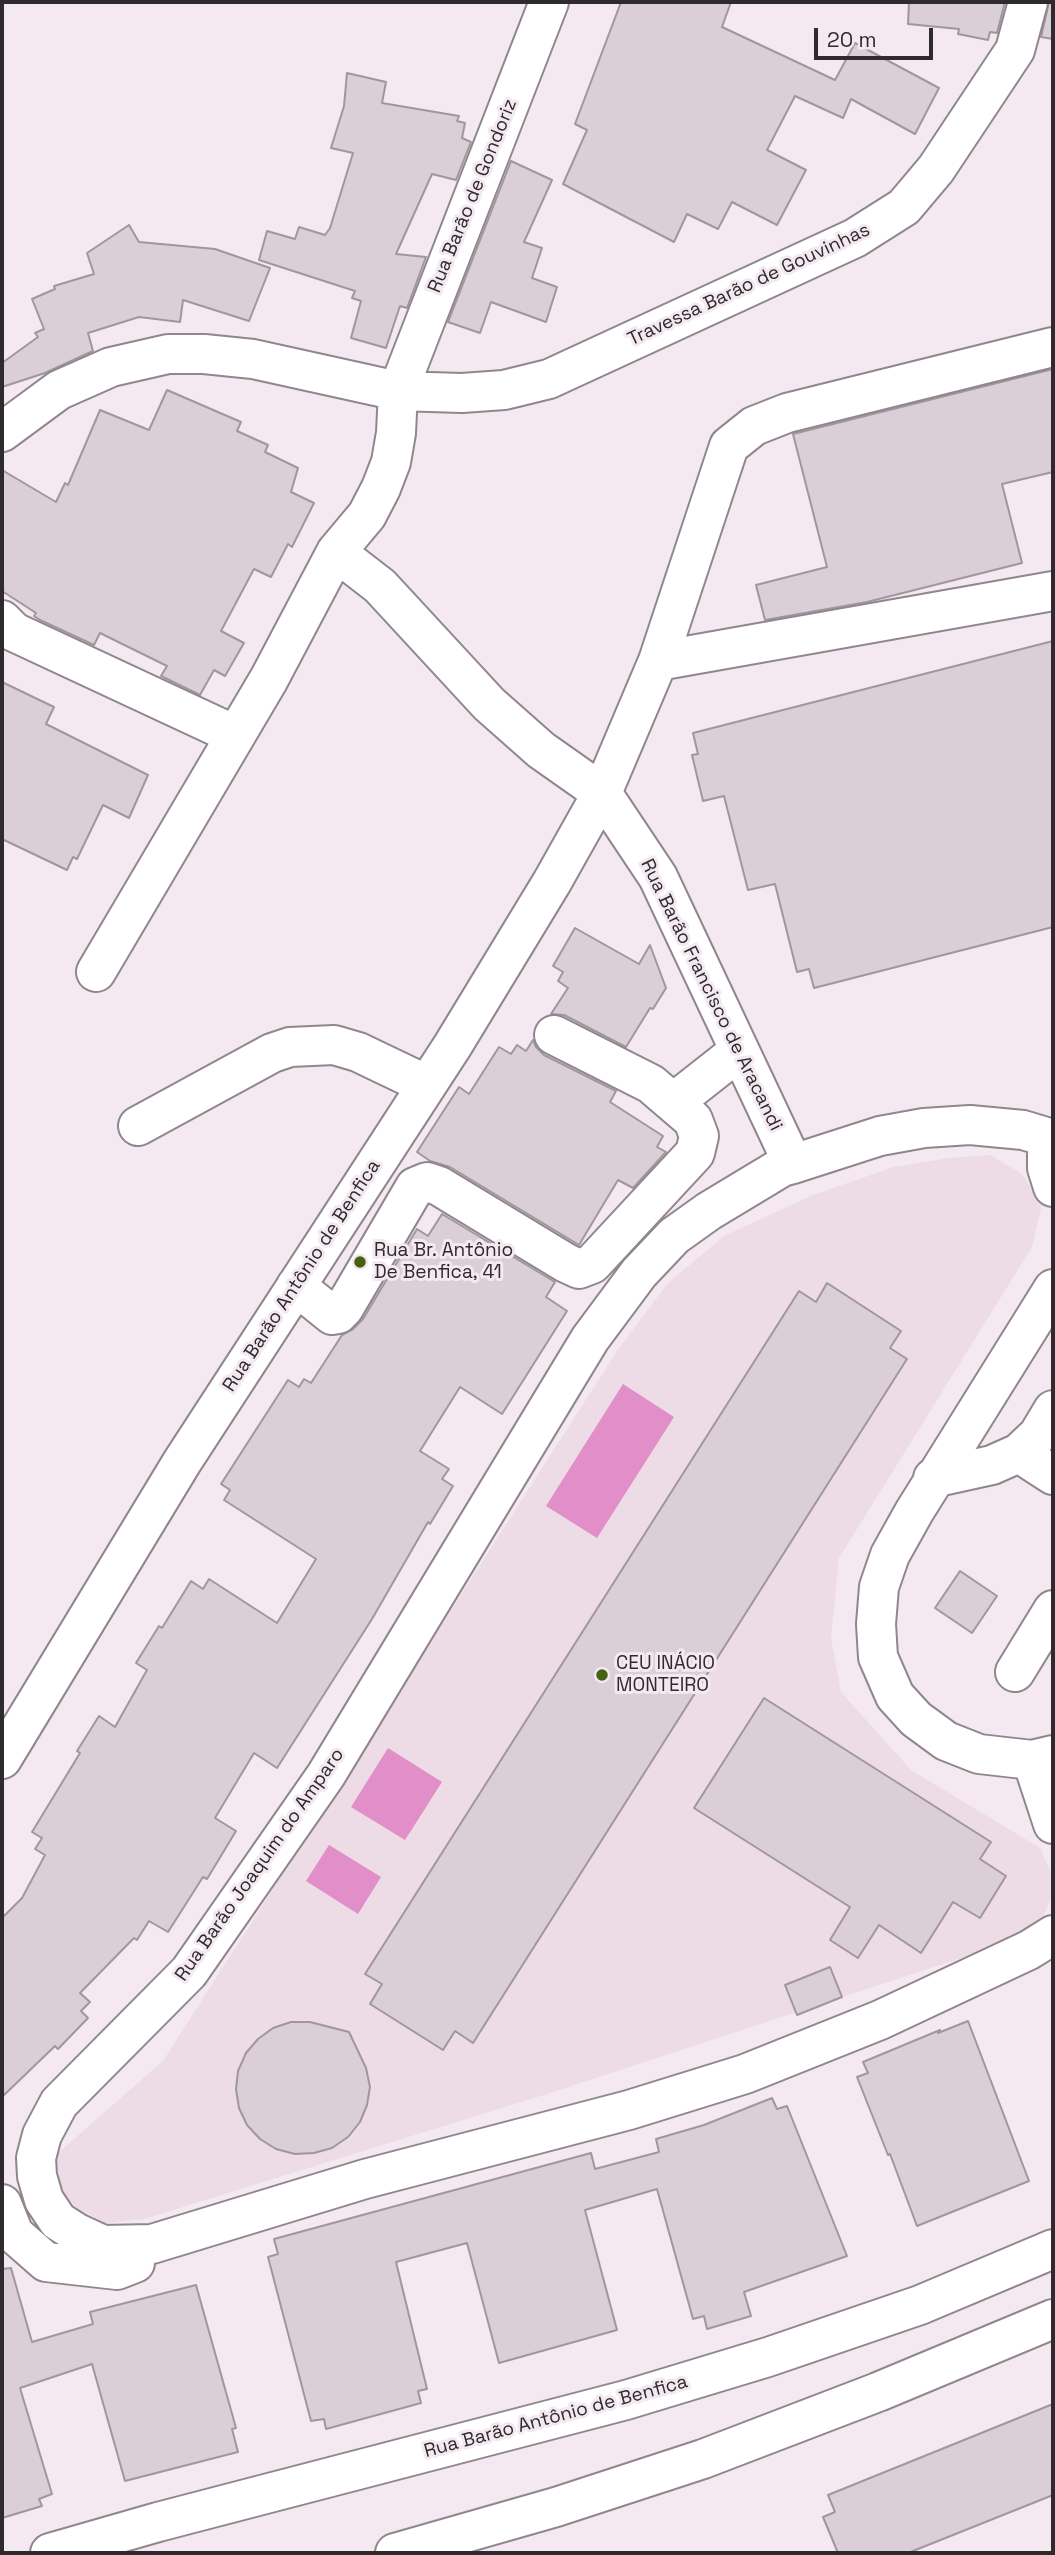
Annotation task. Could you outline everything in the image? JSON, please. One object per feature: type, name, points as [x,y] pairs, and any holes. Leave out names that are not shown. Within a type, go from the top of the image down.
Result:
[{"type":"street","name":"Rua Barão de Gondoriz","points":[[96,972],[269,679],[336,552],[367,515],[381,488],[391,461],[398,391],[550,2]]},
{"type":"street","name":"Travessa Barão de Gouvinhas","points":[[2,432],[59,390],[111,367],[168,354],[204,354],[253,359],[398,391],[462,393],[504,390],[549,379],[855,238],[904,207],[936,169],[1014,50],[1028,2]]},
{"type":"street","name":"Rua Barão Antônio de Benfica","points":[[2,1759],[182,1462],[427,1085],[552,883],[602,793],[658,661],[729,446],[754,426],[787,413],[1053,347]]},
{"type":"street","points":[[336,552],[380,586],[489,705],[541,750],[602,793]]},
{"type":"street","points":[[658,661],[1053,591]]},
{"type":"street","points":[[2,621],[14,632],[235,735]]},
{"type":"street","name":"Rua Barão Francisco de Aracandi","points":[[602,793],[658,877],[793,1164]]},
{"type":"street","points":[[296,1286],[332,1315],[338,1314],[415,1187],[427,1182],[439,1186],[579,1269],[592,1264],[695,1153],[699,1136],[693,1120],[651,1084],[554,1035]]},
{"type":"street","points":[[138,1126],[272,1053],[290,1047],[334,1045],[358,1052],[427,1085]]},
{"type":"street","points":[[673,1103],[739,1051]]},
{"type":"street","name":"Rua Barão Joaquim do Amparo","points":[[1053,1138],[1023,1130],[970,1125],[924,1128],[880,1136],[782,1167],[709,1211],[674,1236],[639,1273],[590,1339],[326,1774],[189,1972],[59,2103],[42,2134],[36,2158],[37,2176],[44,2200],[58,2221],[103,2245],[152,2244],[366,2179],[629,2110],[745,2074],[880,2020],[1029,1950],[1053,1935]]},
{"type":"street","points":[[1053,1138],[1047,1155],[1047,1168],[1053,1187]]},
{"type":"street","points":[[1053,1289],[933,1478],[890,1555],[879,1587],[876,1624],[878,1657],[895,1696],[916,1719],[946,1741],[979,1754],[1042,1758],[1053,1824]]},
{"type":"street","points":[[933,1478],[992,1465],[1018,1453],[1038,1434],[1053,1410]]},
{"type":"street","points":[[1018,1453],[1053,1475]]},
{"type":"street","points":[[1015,1672],[1053,1610]]},
{"type":"street","points":[[2,2204],[14,2234],[46,2262],[117,2270],[135,2262],[152,2244]]},
{"type":"street","name":"Rua Barão Antônio de Benfica","points":[[50,2553],[158,2522],[626,2400],[768,2357],[920,2305],[1053,2249]]},
{"type":"street","points":[[395,2553],[556,2507],[703,2459],[878,2392],[1053,2319]]},
{"type":"shaded area","points":[[990,1155],[1022,1174],[1042,1204],[1032,1247],[839,1558],[831,1638],[841,1692],[911,1770],[1040,1848],[1051,1873],[1051,1898],[1041,1921],[1007,1943],[550,2093],[144,2219],[105,2223],[76,2207],[65,2195],[55,2171],[57,2154],[163,2061],[617,1351],[667,1284],[724,1236],[813,1195],[894,1167]]},
{"type":"shaded area","points":[[623,1384],[674,1417],[597,1538],[546,1506]]},
{"type":"shaded area","points":[[388,1748],[442,1782],[405,1840],[351,1807]]},
{"type":"shaded area","points":[[329,1845],[381,1877],[358,1914],[306,1881]]},
{"type":"building","points":[[621,2],[731,2],[722,27],[835,80],[855,43],[939,88],[915,134],[851,99],[843,118],[795,96],[767,150],[806,170],[777,225],[732,202],[718,229],[687,214],[674,242],[563,184],[587,130],[575,124]]},
{"type":"building","points":[[909,2],[1005,2],[997,33],[990,32],[988,40],[958,34],[959,29],[908,24]]},
{"type":"building","points":[[1049,2],[1053,2],[1053,39],[1041,37]]},
{"type":"building","points":[[347,73],[386,82],[382,103],[459,116],[457,121],[465,123],[462,138],[471,142],[456,180],[432,174],[396,254],[426,257],[407,308],[400,306],[386,348],[351,338],[361,301],[352,298],[355,291],[259,260],[267,231],[295,239],[299,227],[325,235],[330,228],[353,153],[331,148],[344,106]]},
{"type":"building","points":[[511,161],[552,180],[524,242],[542,248],[532,278],[557,287],[546,322],[491,302],[480,333],[448,322]]},
{"type":"building","points":[[129,225],[139,242],[215,249],[270,268],[249,321],[183,300],[180,322],[139,317],[88,333],[93,351],[45,373],[2,387],[2,363],[38,337],[35,333],[44,329],[32,299],[55,289],[54,286],[94,274],[87,253]]},
{"type":"building","points":[[1053,369],[1053,472],[1002,484],[1022,563],[867,602],[765,620],[756,585],[827,567],[793,434]]},
{"type":"building","points":[[167,390],[241,422],[237,431],[268,445],[265,452],[298,468],[291,492],[314,503],[292,547],[288,544],[271,577],[254,569],[221,631],[244,643],[225,676],[214,670],[200,695],[161,676],[167,666],[100,633],[94,645],[40,620],[34,616],[36,613],[2,591],[2,470],[56,502],[65,483],[68,485],[100,410],[149,430]]},
{"type":"building","points":[[1053,641],[1053,927],[814,988],[809,969],[797,972],[775,884],[748,890],[724,796],[703,801],[692,755],[698,754],[693,733]]},
{"type":"building","points":[[2,682],[54,707],[46,724],[148,775],[129,818],[103,805],[77,859],[73,857],[67,870],[2,839]]},
{"type":"building","points":[[575,928],[639,964],[650,945],[666,988],[626,1047],[564,1015],[551,1014],[568,988],[558,981],[563,972],[553,966]]},
{"type":"building","points":[[533,1040],[544,1055],[616,1091],[610,1102],[663,1136],[657,1147],[666,1152],[633,1188],[618,1180],[579,1245],[450,1167],[430,1161],[417,1152],[459,1087],[469,1094],[499,1047],[511,1054],[517,1045],[526,1051]]},
{"type":"building","points":[[442,1214],[555,1282],[546,1297],[567,1311],[502,1414],[460,1387],[420,1451],[449,1469],[442,1479],[453,1486],[430,1524],[428,1522],[372,1619],[277,1768],[254,1753],[215,1818],[236,1831],[207,1879],[203,1877],[168,1932],[149,1921],[137,1940],[134,1938],[80,1993],[90,2002],[81,2011],[88,2018],[58,2049],[55,2046],[2,2097],[2,1918],[22,1898],[45,1855],[35,1849],[42,1838],[32,1832],[99,1716],[115,1727],[147,1670],[136,1663],[191,1581],[203,1589],[209,1579],[277,1623],[316,1559],[224,1500],[230,1490],[221,1484],[288,1380],[299,1387],[304,1379],[311,1383],[342,1335],[363,1319],[417,1229],[428,1236]]},
{"type":"building","points":[[827,1283],[901,1331],[890,1348],[907,1359],[473,2043],[455,2031],[443,2050],[370,2004],[382,1984],[365,1974],[799,1291],[816,1302]]},
{"type":"building","points":[[960,1571],[997,1596],[972,1633],[935,1608]]},
{"type":"building","points":[[764,1698],[991,1842],[980,1859],[1006,1876],[980,1918],[953,1902],[921,1953],[879,1925],[858,1958],[830,1940],[850,1907],[694,1808]]},
{"type":"building","points":[[830,1967],[842,1997],[797,2015],[785,1985]]},
{"type":"building","points":[[968,2021],[1029,2181],[917,2226],[857,2077],[868,2073],[863,2062]]},
{"type":"building","points":[[291,2022],[310,2022],[349,2032],[366,2068],[370,2087],[360,2122],[348,2137],[332,2148],[314,2153],[295,2154],[276,2149],[260,2139],[247,2125],[239,2108],[236,2089],[238,2071],[246,2053],[258,2039],[273,2028]]},
{"type":"building","points":[[772,2098],[777,2109],[787,2106],[847,2256],[744,2292],[751,2316],[707,2329],[704,2316],[693,2319],[657,2189],[585,2210],[617,2330],[499,2363],[467,2243],[396,2262],[427,2389],[418,2391],[421,2403],[326,2429],[324,2419],[311,2421],[268,2257],[278,2254],[274,2239],[591,2153],[595,2169],[659,2152],[656,2139],[704,2125]]},
{"type":"building","points":[[11,2268],[32,2342],[93,2324],[90,2312],[196,2285],[236,2428],[232,2429],[238,2452],[125,2481],[92,2364],[20,2388],[52,2494],[39,2499],[42,2506],[2,2518],[2,2269]]},
{"type":"building","points":[[1053,2404],[1053,2495],[908,2553],[838,2553],[823,2517],[835,2512],[828,2495]]},
{"type":"place","name":"Rua Br. Antônio De Benfica, 41","points":[[360,1262]]},
{"type":"place","name":"CEU INÁCIO MONTEIRO","points":[[602,1675]]}]
